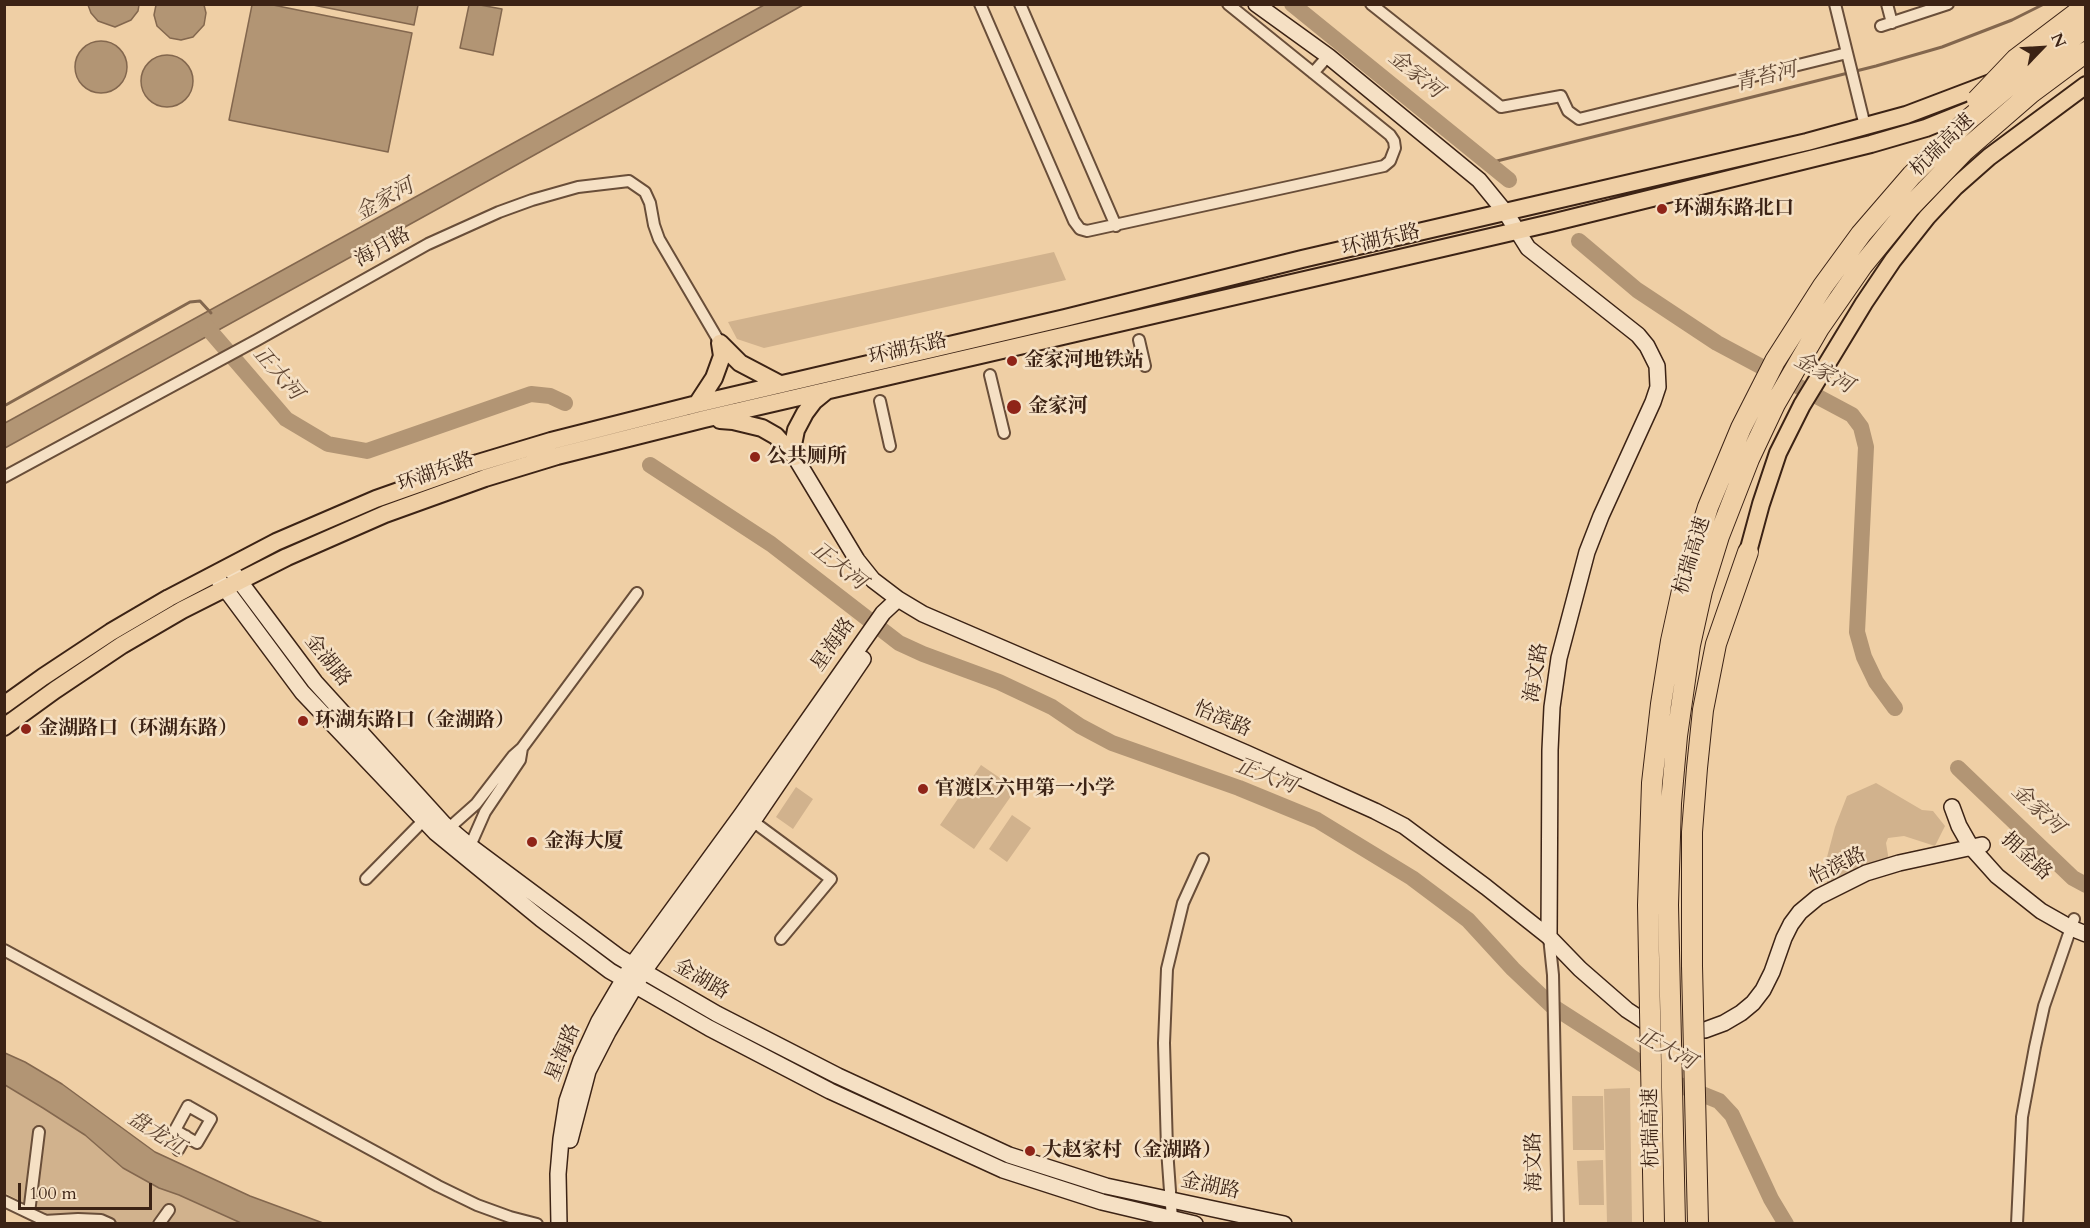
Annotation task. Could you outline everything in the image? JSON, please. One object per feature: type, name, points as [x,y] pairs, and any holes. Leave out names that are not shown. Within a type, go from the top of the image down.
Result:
[{"type":"highway","points":[[1930,156],[2001,73],[2032,45],[2085,6]]},
{"type":"highway","name":"杭瑞高速","points":[[1654,1224],[1648,942],[1649,830],[1654,763],[1671,641],[1683,586],[1700,530],[1721,473],[1746,417],[1775,361],[1842,259],[1878,213],[1930,156],[1988,102],[2085,27]]},
{"type":"highway","name":"杭瑞高速","points":[[1675,1224],[1668,905],[1672,784],[1690,645],[1702,591],[1719,536],[1742,474],[1775,404],[1810,343],[1854,276],[1910,207],[1957,158],[2011,110],[2085,52]]},
{"type":"highway","points":[[1698,1224],[1692,966],[1692,832],[1703,710],[1716,644],[1748,552]]},
{"type":"main road","name":"环湖东路","points":[[4,727],[122,645],[180,612],[287,557],[385,514],[485,478],[700,412],[780,384],[1065,318],[1302,259],[1762,153],[1906,115],[2023,69],[2085,38]]},
{"type":"main road","name":"环湖东路","points":[[4,705],[111,632],[222,570],[276,543],[376,499],[478,463],[551,441],[700,412],[826,391],[1516,231],[1871,144],[1967,113],[2085,62]]},
{"type":"main road","points":[[1748,552],[1778,453],[1815,381],[1893,260],[1954,187],[1989,157],[2085,85]]},
{"type":"main road","points":[[720,343],[740,363],[780,384]]},
{"type":"main road","points":[[720,343],[722,356],[700,412],[762,428],[776,436],[795,457]]},
{"type":"main road","points":[[795,457],[793,445],[796,430],[814,401],[826,391]]},
{"type":"street","points":[[980,4],[1074,221],[1080,229],[1087,231],[1384,166],[1390,161],[1395,148],[1394,141],[1235,7]]},
{"type":"street","points":[[1020,4],[1116,226]]},
{"type":"street","name":"海文路","points":[[1256,4],[1328,56],[1479,180],[1506,213],[1528,248],[1638,335],[1654,358],[1659,373],[1658,387],[1653,402],[1587,552],[1558,658],[1552,707],[1549,937],[1553,975],[1558,1224]]},
{"type":"street","points":[[1371,4],[1501,107],[1560,96],[1568,111],[1579,119],[1846,53]]},
{"type":"street","points":[[1835,4],[1865,126]]},
{"type":"street","points":[[1887,4],[1886,25],[1948,4]]},
{"type":"street","points":[[1313,73],[1328,56]]},
{"type":"street","name":"海月路","points":[[4,477],[210,366],[428,244],[466,226],[541,197],[578,187],[629,180],[645,192],[659,239],[720,343]]},
{"type":"street","points":[[1139,340],[1145,366]]},
{"type":"street","points":[[990,375],[1004,433]]},
{"type":"street","points":[[880,401],[890,446]]},
{"type":"street","name":"怡滨路","points":[[795,457],[857,560],[873,580],[898,599],[923,614],[1375,811],[1404,826],[1549,937],[1580,969],[1627,1010],[1647,1023]]},
{"type":"street","name":"金湖路","points":[[222,570],[240,581],[315,682],[449,828],[619,957],[717,1014],[837,1076],[1009,1155],[1106,1186],[1284,1224]]},
{"type":"street","name":"金湖路","points":[[222,570],[225,589],[302,692],[436,833],[541,919],[610,970],[709,1028],[830,1091],[1003,1170],[1102,1202],[1172,1221],[1195,1224]]},
{"type":"street","points":[[449,828],[476,804],[513,756],[522,748],[637,593]]},
{"type":"street","name":"星海路","points":[[568,1224],[565,1181],[570,1137],[588,1071],[630,982],[898,599]]},
{"type":"street","points":[[470,846],[484,812],[520,760],[522,748]]},
{"type":"street","points":[[1952,807],[1959,826],[1997,876],[2041,911],[2077,924],[2085,934]]},
{"type":"street","points":[[747,817],[831,879],[781,939]]},
{"type":"street","points":[[366,879],[424,820]]},
{"type":"street","name":"怡滨路","points":[[1705,1030],[1724,1023],[1753,1003],[1763,990],[1791,924],[1800,912],[1818,897],[1866,873],[1899,863],[1976,846]]},
{"type":"street","points":[[1172,1221],[1164,1043],[1167,969],[1183,903],[1203,859]]},
{"type":"street","points":[[2017,1224],[2022,1117],[2035,1047],[2044,1006],[2077,924]]},
{"type":"street","points":[[4,950],[438,1186],[510,1217],[537,1224]]},
{"type":"street","name":"星海路","points":[[559,1224],[558,1174],[567,1101],[581,1060],[599,1021],[630,982]]},
{"type":"street","points":[[29,1213],[39,1132]]},
{"type":"street","points":[[178,1150],[186,1137]]},
{"type":"street","points":[[4,1201],[47,1222],[78,1219],[101,1220],[110,1224]]},
{"type":"street","points":[[159,1224],[169,1210]]},
{"type":"shaded area","points":[[88,4],[139,5],[138,11],[131,20],[115,27],[98,21],[91,13]]},
{"type":"shaded area","points":[[418,4],[414,25],[313,5]]},
{"type":"shaded area","points":[[156,5],[204,5],[206,13],[204,25],[193,37],[181,40],[170,38],[157,26],[154,15]]},
{"type":"shaded area","points":[[252,5],[273,5],[412,33],[388,152],[229,120]]},
{"type":"shaded area","points":[[469,5],[502,9],[493,55],[460,48]]},
{"type":"shaded area","points":[[764,5],[803,5],[5,448],[5,423]]},
{"type":"shaded area","points":[[101,41],[115,45],[123,53],[127,67],[123,81],[115,89],[101,93],[87,89],[79,81],[75,67],[79,53],[87,45]]},
{"type":"shaded area","points":[[167,55],[181,59],[189,67],[193,81],[189,95],[181,103],[167,107],[153,103],[145,95],[141,81],[145,67],[153,59]]},
{"type":"shaded area","points":[[1054,252],[1066,280],[764,348],[737,339],[728,322]]},
{"type":"shaded area","points":[[981,765],[1016,789],[974,849],[940,825]]},
{"type":"shaded area","points":[[1876,783],[1922,810],[1933,811],[1945,826],[1935,846],[1904,836],[1888,838],[1886,843],[1889,861],[1827,886],[1827,857],[1847,796]]},
{"type":"shaded area","points":[[796,787],[813,799],[793,829],[776,817]]},
{"type":"shaded area","points":[[1012,815],[1031,828],[1007,862],[989,849]]},
{"type":"shaded area","points":[[5,1053],[62,1084],[155,1152],[250,1196],[323,1223],[241,1223],[159,1188],[123,1168],[85,1135],[5,1085]]},
{"type":"shaded area","points":[[4,1085],[85,1135],[123,1168],[159,1188],[241,1223],[64,1223],[5,1193]]},
{"type":"shaded area","points":[[1630,1088],[1632,1223],[1607,1223],[1604,1089]]},
{"type":"shaded area","points":[[1572,1096],[1603,1096],[1604,1150],[1573,1150]]},
{"type":"shaded area","points":[[1603,1160],[1604,1205],[1579,1205],[1577,1161]]},
{"type":"waterway","name":"金家河","points":[[1292,4],[1509,180]]},
{"type":"waterway","name":"青苔河","points":[[1489,163],[1876,66],[1942,47],[2012,20],[2044,4]]},
{"type":"waterway","name":"金家河","points":[[1579,241],[1637,290],[1717,343],[1852,415],[1861,427],[1866,447],[1857,632],[1864,657],[1876,682],[1895,708]]},
{"type":"waterway","points":[[4,406],[190,302],[200,301],[211,313]]},
{"type":"waterway","name":"正大河","points":[[205,325],[286,419],[328,444],[367,451],[531,394],[550,396],[565,403]]},
{"type":"waterway","name":"正大河","points":[[650,465],[771,544],[899,643],[999,682],[1052,707],[1080,726],[1112,743],[1239,788],[1317,820],[1412,878],[1468,920],[1513,969],[1552,1006],[1667,1080],[1719,1101],[1732,1115],[1771,1199],[1786,1224]]},
{"type":"waterway","name":"金家河","points":[[1958,768],[2073,878],[2086,885]]},
{"type":"place","name":"环湖东路北口","points":[[1662,209]]},
{"type":"place","name":"金家河地铁站","points":[[1012,361]]},
{"type":"place","name":"金家河","points":[[1014,407]]},
{"type":"place","name":"公共厕所","points":[[755,457]]},
{"type":"place","name":"环湖东路口（金湖路）","points":[[303,721]]},
{"type":"place","name":"金湖路口（环湖东路）","points":[[26,729]]},
{"type":"place","name":"官渡区六甲第一小学","points":[[923,789]]},
{"type":"place","name":"金海大厦","points":[[532,842]]},
{"type":"place","name":"大赵家村（金湖路）","points":[[1030,1151]]},
{"type":"water label","name":"盘龙江","points":[[156,1134]]}]
